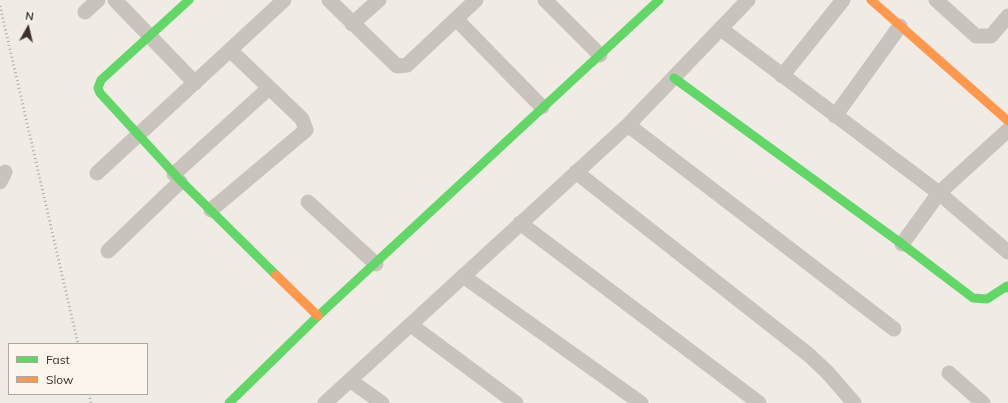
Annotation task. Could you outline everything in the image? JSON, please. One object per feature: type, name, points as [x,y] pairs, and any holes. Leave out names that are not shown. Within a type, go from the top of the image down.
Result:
[{"type":"street","points":[[85,12],[98,0]]},
{"type":"street","points":[[115,0],[195,83]]},
{"type":"street","points":[[189,0],[101,80],[98,88],[100,94],[136,136],[177,178],[318,316]]},
{"type":"street","points":[[96,173],[284,0]]},
{"type":"street","points":[[329,0],[392,63],[397,66],[407,65],[476,0]]},
{"type":"street","points":[[352,24],[379,0]]},
{"type":"street","points":[[545,0],[600,56]]},
{"type":"street","points":[[229,403],[318,316],[376,264],[542,106],[600,56],[659,0]]},
{"type":"street","points":[[325,403],[628,125],[721,30],[748,0]]},
{"type":"street","points":[[782,76],[843,0]]},
{"type":"street","points":[[871,0],[1008,121]]},
{"type":"street","points":[[936,0],[976,36],[991,36],[1008,16]]},
{"type":"street","points":[[456,19],[542,106]]},
{"type":"street","points":[[835,116],[900,26]]},
{"type":"street","points":[[721,30],[939,193],[1008,252]]},
{"type":"street","points":[[211,210],[306,130],[302,119],[230,50]]},
{"type":"street","points":[[674,78],[902,244],[972,298],[984,300],[991,298],[1008,286]]},
{"type":"street","points":[[108,251],[177,178],[269,88]]},
{"type":"street","points":[[628,125],[894,329]]},
{"type":"street","points":[[902,244],[939,193],[1008,130]]},
{"type":"street","points":[[576,172],[810,355],[854,403]]},
{"type":"street","points":[[308,202],[376,264]]},
{"type":"street","points":[[520,223],[759,403]]},
{"type":"street","points":[[463,276],[641,403]]},
{"type":"street","points":[[411,325],[516,403]]},
{"type":"street","points":[[949,373],[982,403]]},
{"type":"street","points":[[350,381],[382,403]]},
{"type":"railway","points":[[0,6],[78,343]]},
{"type":"railway","points":[[89,395],[91,403]]},
{"type":"traffic: fast","points":[[189,0],[101,80],[98,88],[100,93],[179,179],[276,275]]},
{"type":"traffic: fast","points":[[229,403],[318,316],[659,0]]},
{"type":"traffic: fast","points":[[674,78],[902,244],[973,298],[987,299],[1007,286],[1008,288]]},
{"type":"traffic: slow","points":[[871,0],[1008,121]]},
{"type":"traffic: slow","points":[[276,275],[318,316]]}]
